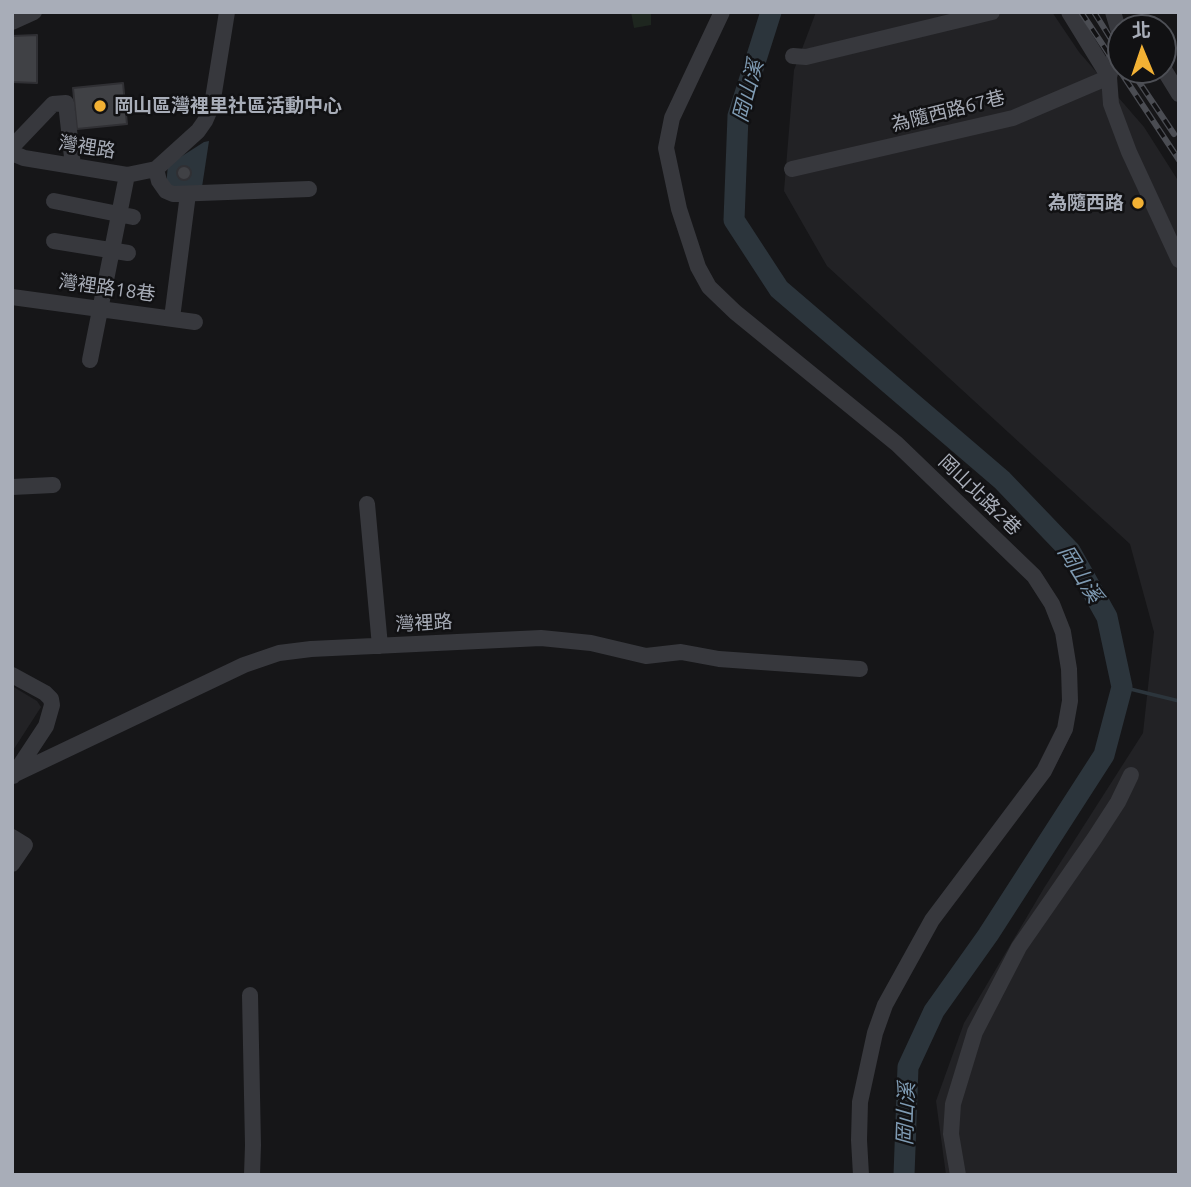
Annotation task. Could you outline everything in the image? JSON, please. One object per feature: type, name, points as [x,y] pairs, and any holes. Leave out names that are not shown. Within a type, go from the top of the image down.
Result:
[{"type":"street","points":[[12,22],[34,12]]},
{"type":"street","points":[[227,12],[212,105],[198,131],[156,169],[159,181],[166,191],[173,194],[309,190]]},
{"type":"street","name":"岡山北路2巷","points":[[722,12],[672,118],[666,148],[678,209],[698,267],[709,287],[735,312],[897,444],[1034,576],[1052,604],[1063,632],[1069,669],[1070,701],[1065,729],[1044,771],[932,920],[885,1005],[875,1033],[860,1102],[861,1175]]},
{"type":"street","points":[[793,56],[806,57],[992,12]]},
{"type":"street","points":[[1069,12],[1107,74]]},
{"type":"street","name":"為隨西路67巷","points":[[792,169],[1013,118],[1107,78]]},
{"type":"street","points":[[1110,84],[1111,104],[1129,152],[1179,260]]},
{"type":"street","points":[[12,147],[53,104],[66,103],[73,166]]},
{"type":"street","name":"灣裡路","points":[[12,153],[24,158],[127,175],[156,169]]},
{"type":"street","points":[[90,360],[111,251],[126,216],[127,175]]},
{"type":"street","points":[[172,318],[187,194]]},
{"type":"street","points":[[54,201],[126,216]]},
{"type":"street","points":[[54,241],[128,253]]},
{"type":"street","name":"灣裡路18巷","points":[[12,296],[195,322]]},
{"type":"street","points":[[12,487],[53,485]]},
{"type":"street","points":[[367,504],[380,646]]},
{"type":"street","name":"灣裡路","points":[[13,776],[244,665],[279,653],[541,638],[568,639],[646,656],[681,652],[719,659],[860,669]]},
{"type":"street","name":"灣裡路","points":[[12,675],[45,693],[51,698],[52,705],[46,726],[13,776]]},
{"type":"street","points":[[958,1175],[951,1134],[953,1104],[975,1032],[1019,947],[1118,802],[1130,775]]},
{"type":"street","points":[[12,837],[25,845],[12,864]]},
{"type":"street","points":[[250,995],[252,1175]]},
{"type":"shaded area","points":[[631,12],[651,12],[651,25],[634,28]]},
{"type":"shaded area","points":[[816,12],[1052,12],[1079,52],[1144,127],[1179,182],[1179,1175],[946,1175],[936,1101],[964,1023],[1044,888],[1143,733],[1154,632],[1130,544],[827,266],[784,191],[794,70]]},
{"type":"shaded area","points":[[209,141],[202,187],[197,191],[166,186],[168,165]]},
{"type":"shaded area","points":[[12,686],[37,701],[41,707],[12,752]]},
{"type":"building","points":[[37,35],[37,83],[12,82],[12,36]]},
{"type":"building","name":"岡山區灣裡里社區活動中心","points":[[123,83],[127,124],[77,129],[73,88]]},
{"type":"building","points":[[184,166],[189,168],[189,178],[184,180],[179,178],[177,173],[179,168]]},
{"type":"waterway","name":"岡山溪","points":[[771,12],[738,116],[734,220],[779,289],[1002,480],[1070,551],[1107,617],[1122,687],[1104,755],[988,935],[934,1011],[908,1067],[904,1175]]},
{"type":"waterway","points":[[1122,687],[1179,701]]},
{"type":"railway","points":[[1081,12],[1179,160]]},
{"type":"railway","points":[[1094,12],[1107,33]]},
{"type":"railway","points":[[1140,84],[1174,134]]},
{"type":"place","name":"岡山區灣裡里社區活動中心","points":[[100,106]]},
{"type":"place","name":"為隨西路","points":[[1138,203]]}]
